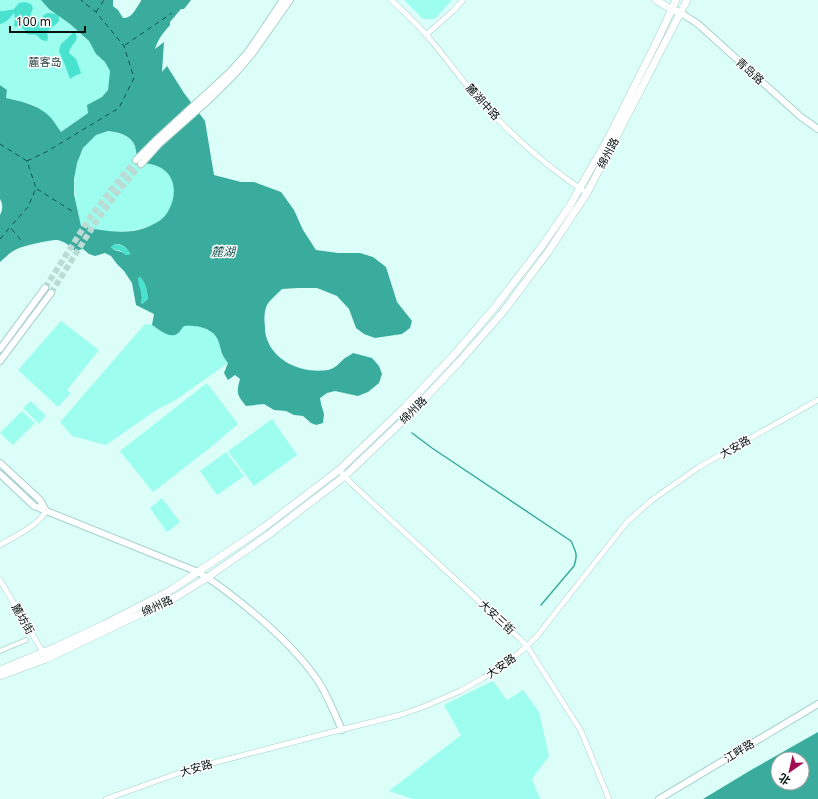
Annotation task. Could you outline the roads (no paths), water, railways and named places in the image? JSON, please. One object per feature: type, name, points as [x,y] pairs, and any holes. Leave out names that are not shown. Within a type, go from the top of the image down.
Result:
[{"type":"main road","name":"青岛路","points":[[656,0],[674,3],[681,13]]},
{"type":"main road","name":"绵州路","points":[[0,676],[46,659],[176,597],[208,577],[268,535],[345,476],[411,413],[503,312],[548,252],[609,151],[687,0]]},
{"type":"main road","name":"绵州路","points":[[0,670],[56,647],[171,590],[262,528],[338,470],[405,407],[453,356],[495,307],[569,207],[584,191],[674,3]]},
{"type":"street","points":[[210,94],[248,52],[283,0]]},
{"type":"street","points":[[138,162],[155,141],[234,75],[252,54],[290,0]]},
{"type":"street","name":"麓湖中路","points":[[391,0],[426,35],[474,94],[502,124],[562,176],[584,191]]},
{"type":"street","points":[[426,35],[463,0]]},
{"type":"street","name":"青岛路","points":[[681,13],[698,24],[801,116],[818,129]]},
{"type":"street","points":[[1,348],[45,288]]},
{"type":"street","points":[[0,361],[51,293]]},
{"type":"street","name":"大安路","points":[[106,799],[190,769],[400,715],[423,707],[483,678],[508,662],[537,636],[627,522],[652,500],[699,467],[818,400]]},
{"type":"street","points":[[0,463],[40,500],[46,511]]},
{"type":"street","name":"大安三街","points":[[338,470],[514,632],[527,646],[581,731],[610,799]]},
{"type":"street","points":[[0,474],[34,506],[198,572],[219,585],[274,630],[299,656],[317,678],[342,730]]},
{"type":"street","points":[[0,545],[37,523],[46,511]]},
{"type":"street","name":"麓坊街","points":[[0,580],[46,659]]},
{"type":"street","points":[[0,650],[26,640]]},
{"type":"street","name":"江畔路","points":[[659,799],[818,704]]},
{"type":"water","name":"麓湖","points":[[41,0],[113,0],[113,6],[118,10],[123,18],[126,18],[134,12],[141,0],[191,0],[170,22],[170,25],[161,36],[155,49],[164,42],[162,72],[167,66],[184,93],[205,121],[214,175],[241,182],[254,182],[281,192],[294,210],[303,230],[316,250],[338,253],[360,253],[373,257],[386,267],[397,302],[412,321],[410,328],[402,334],[375,338],[364,334],[356,328],[349,309],[337,296],[317,288],[282,289],[268,303],[265,310],[265,332],[270,345],[275,353],[282,359],[299,368],[309,370],[318,371],[331,369],[353,353],[372,358],[379,366],[382,374],[379,383],[368,392],[358,396],[335,391],[327,393],[320,398],[324,414],[323,423],[316,425],[311,423],[303,416],[294,415],[286,411],[274,410],[264,404],[246,406],[238,394],[240,379],[235,375],[228,380],[224,373],[228,363],[214,334],[205,328],[184,326],[177,334],[171,335],[164,333],[152,325],[154,314],[136,305],[132,283],[111,256],[105,253],[95,256],[89,254],[83,249],[75,251],[67,244],[57,240],[18,248],[0,262],[0,215],[2,211],[2,203],[0,199],[0,85],[7,90],[6,98],[37,107],[42,110],[52,119],[61,132],[88,113],[87,105],[102,97],[108,90],[110,71],[105,62],[96,54],[89,41],[70,24],[49,9]],"holes":[[[108,131],[120,133],[130,139],[135,146],[138,162],[158,166],[164,170],[172,180],[174,193],[171,206],[164,217],[153,225],[137,230],[121,232],[105,231],[81,226],[74,194],[74,179],[77,163],[83,148],[96,135]],[[115,244],[122,245],[130,253],[129,255],[126,255],[111,247]],[[140,277],[144,282],[148,299],[142,304],[142,296],[138,278]]]},
{"type":"water","points":[[818,732],[818,799],[703,799],[770,759],[770,791],[810,791],[810,751],[784,751]]},
{"type":"waterway","points":[[412,433],[571,541],[576,554],[574,566],[541,605]]},
{"type":"tunnel","points":[[45,288],[91,216],[136,160]]},
{"type":"tunnel","points":[[51,293],[97,220],[141,164]]},
{"type":"park label","name":"麓客岛","points":[[45,62]]}]
